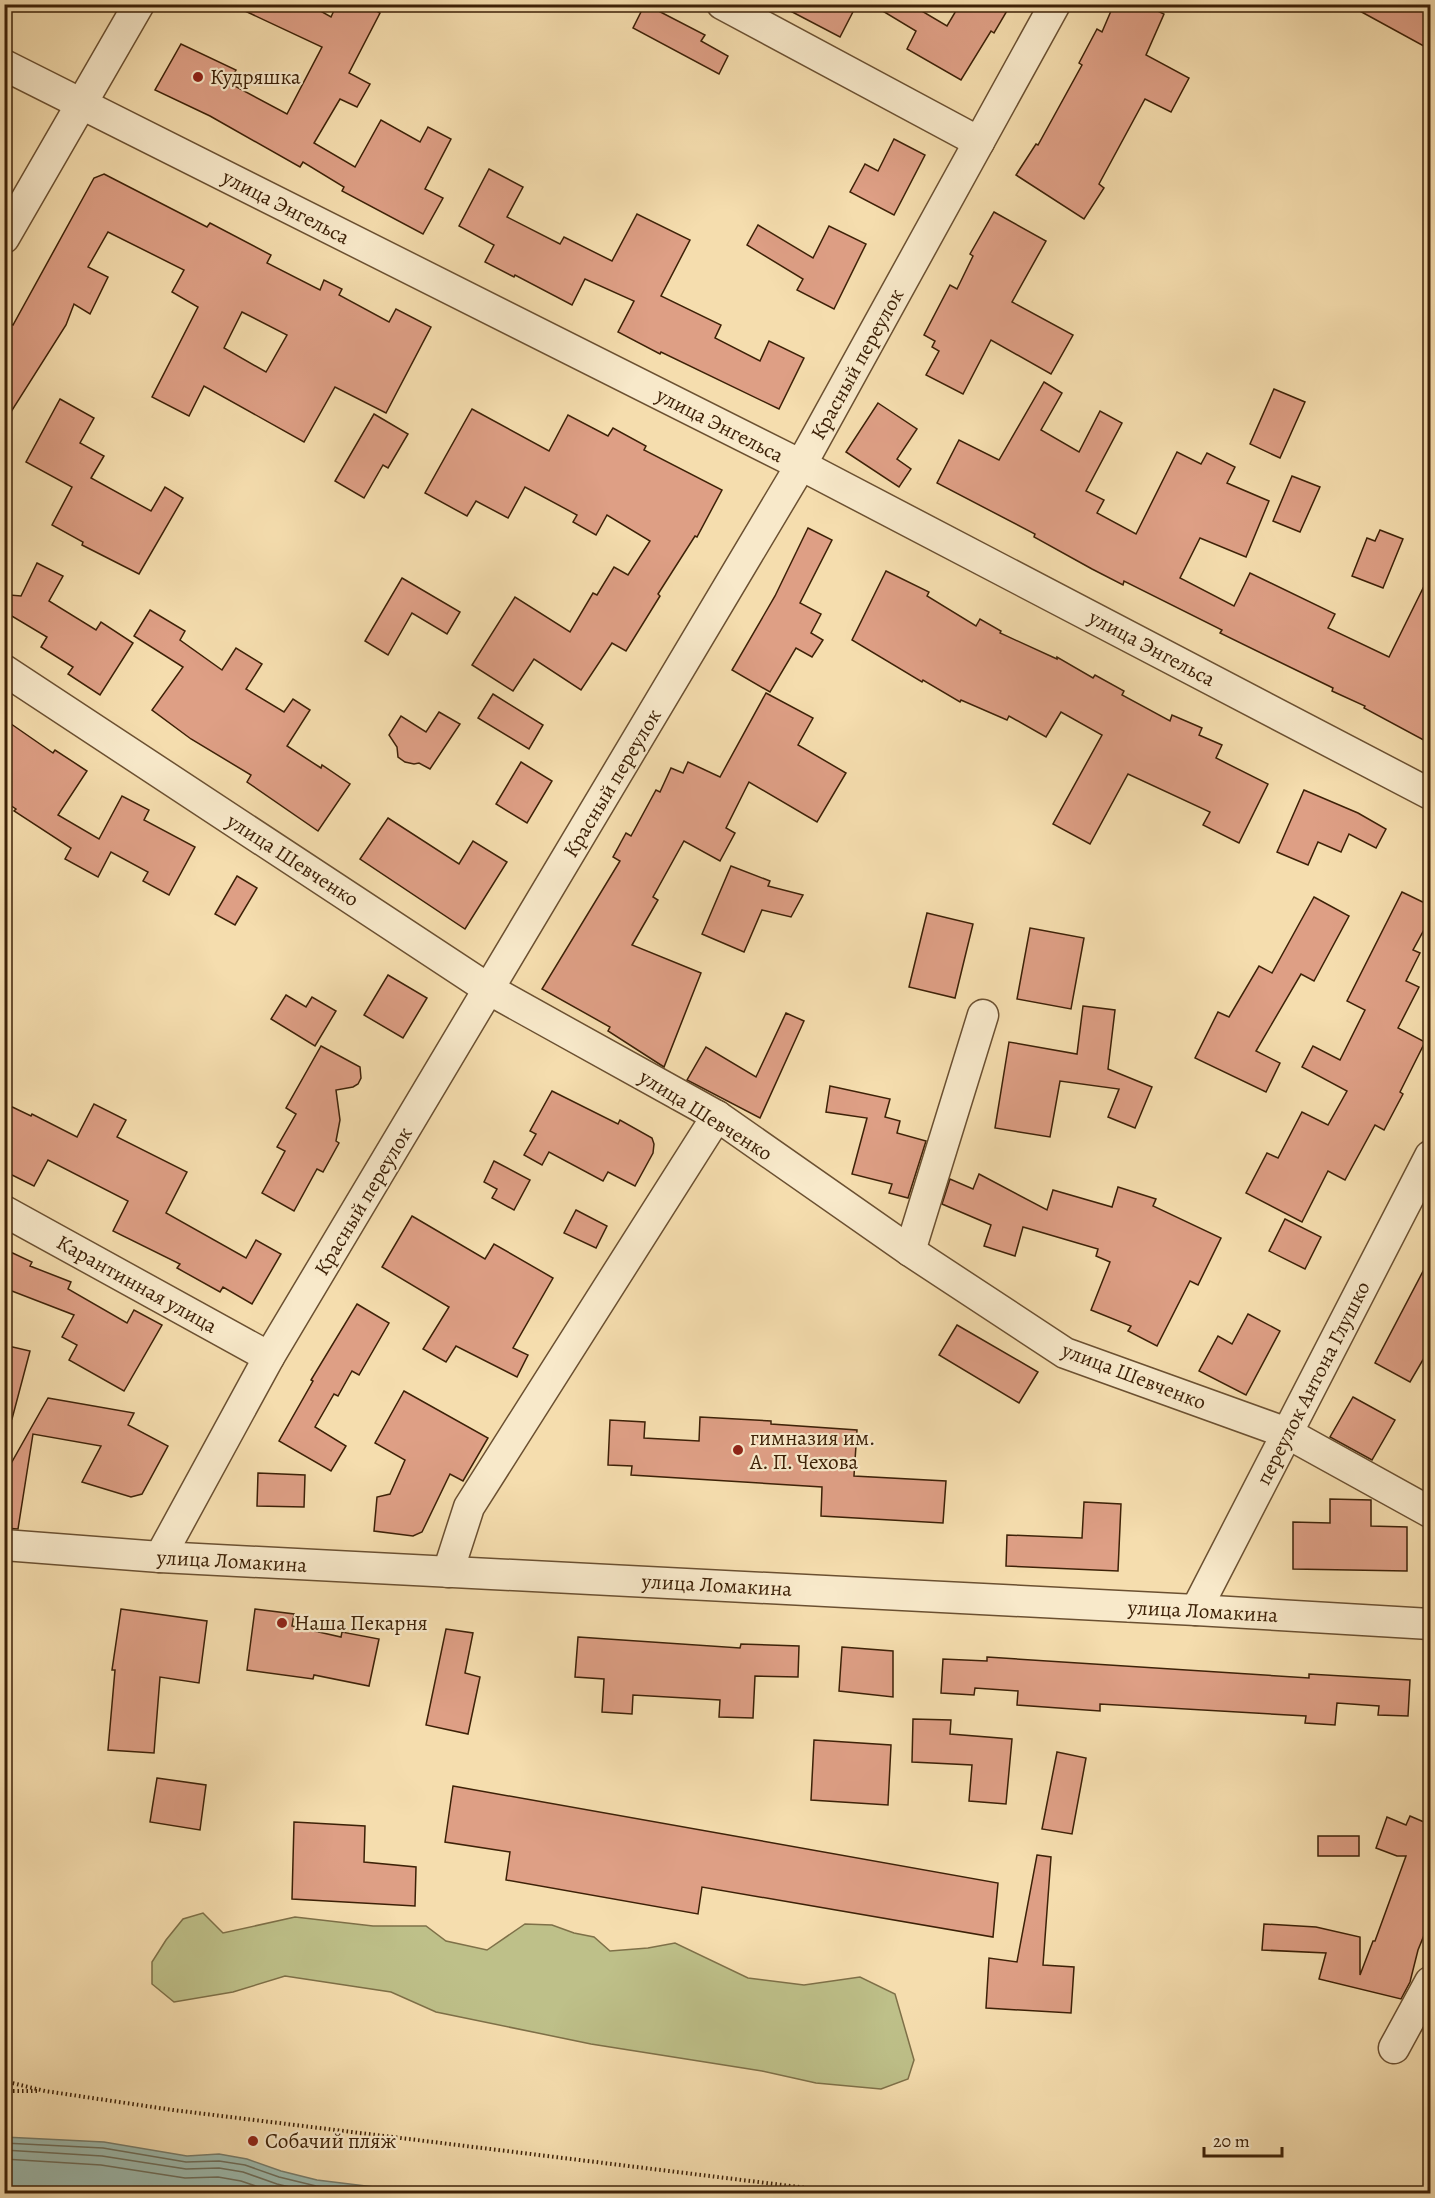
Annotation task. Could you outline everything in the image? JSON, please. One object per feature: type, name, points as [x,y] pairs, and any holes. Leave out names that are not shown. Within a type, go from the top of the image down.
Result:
[{"type":"street","points":[[4,238],[139,4]]},
{"type":"street","points":[[722,4],[979,142]]},
{"type":"street","name":"Красный переулок","points":[[160,1557],[269,1357],[490,990],[801,465],[1055,4]]},
{"type":"street","name":"улица Энгельса","points":[[4,65],[801,465],[1431,794]]},
{"type":"street","name":"улица Шевченко","points":[[4,670],[490,990],[717,1116],[910,1251],[1065,1353],[1287,1433],[1431,1512]]},
{"type":"street","points":[[910,1251],[983,1015]]},
{"type":"street","points":[[448,1572],[469,1507],[717,1116]]},
{"type":"street","name":"переулок Антона Глушко","points":[[1196,1610],[1431,1156]]},
{"type":"street","name":"Карантинная улица","points":[[4,1211],[269,1357]]},
{"type":"street","name":"улица Ломакина","points":[[4,1545],[160,1557],[1431,1624]]},
{"type":"street","points":[[1394,2048],[1431,1982]]},
{"type":"path","points":[[4,2081],[45,2091],[173,2110],[856,2193]]},
{"type":"path","points":[[4,2091],[45,2091]]},
{"type":"green space","points":[[203,1913],[223,1933],[295,1917],[373,1926],[426,1926],[446,1941],[487,1950],[525,1924],[552,1925],[594,1937],[610,1951],[675,1943],[748,1978],[804,1985],[860,1977],[895,1994],[914,2060],[908,2079],[881,2089],[816,2083],[762,2071],[591,2044],[436,2012],[391,1992],[285,1976],[233,1992],[174,2002],[152,1984],[152,1962],[183,1919]]},
{"type":"water","points":[[4,2137],[104,2142],[187,2156],[219,2154],[247,2159],[317,2180],[423,2193],[5,2193]]},
{"type":"building","points":[[230,4],[308,4],[331,17],[337,4],[365,4],[380,13],[349,73],[370,84],[357,107],[340,99],[314,143],[355,167],[381,120],[420,142],[428,127],[451,139],[425,189],[443,198],[423,234],[342,191],[344,187],[303,162],[300,167],[210,116],[155,90],[181,44],[236,70],[229,83],[287,114],[322,47]]},
{"type":"building","points":[[645,4],[705,35],[701,41],[728,56],[719,74],[633,28]]},
{"type":"building","points":[[777,4],[857,4],[840,37]]},
{"type":"building","points":[[871,4],[910,4],[947,26],[960,4],[1011,4],[994,33],[991,31],[961,80],[907,49],[916,31]]},
{"type":"building","points":[[1114,4],[1143,4],[1164,14],[1146,55],[1189,78],[1171,112],[1145,99],[1099,184],[1104,188],[1084,219],[1016,175],[1036,144],[1038,145],[1082,65],[1079,63],[1097,29],[1102,32]]},
{"type":"building","points":[[1347,4],[1431,4],[1431,50]]},
{"type":"building","points":[[894,139],[925,155],[894,215],[850,192],[865,164],[878,171]]},
{"type":"building","points":[[489,169],[523,187],[507,217],[560,244],[564,237],[612,261],[637,214],[690,240],[661,296],[721,325],[715,338],[760,361],[769,341],[804,358],[779,409],[618,332],[634,301],[585,279],[572,305],[485,262],[494,245],[459,226]]},
{"type":"building","points":[[104,174],[207,227],[210,223],[271,255],[267,263],[320,290],[324,280],[342,289],[339,295],[389,322],[396,309],[431,327],[386,413],[335,387],[304,442],[204,386],[189,416],[152,397],[198,307],[172,292],[184,270],[108,232],[88,267],[108,277],[90,314],[74,304],[66,325],[4,423],[4,335],[11,324],[13,325],[94,178]],"holes":[[[242,312],[287,335],[266,372],[224,348]]]},
{"type":"building","points":[[994,212],[1046,241],[1012,302],[1073,335],[1051,374],[991,340],[963,394],[926,375],[939,351],[932,347],[935,341],[924,335],[950,285],[957,289],[973,256],[970,254]]},
{"type":"building","points":[[758,225],[813,258],[829,226],[866,244],[834,309],[797,290],[803,279],[747,245]]},
{"type":"building","points":[[1044,382],[1062,393],[1041,430],[1079,452],[1100,411],[1122,423],[1086,491],[1104,500],[1097,513],[1136,534],[1177,452],[1201,464],[1207,453],[1235,467],[1227,483],[1269,501],[1246,557],[1200,538],[1180,578],[1234,606],[1250,573],[1335,614],[1328,628],[1389,657],[1431,572],[1431,744],[1364,708],[1365,706],[1332,691],[1333,688],[1220,633],[1222,630],[1124,581],[1123,585],[1092,569],[1034,537],[1035,534],[937,483],[959,440],[999,460]]},
{"type":"building","points":[[1274,389],[1305,402],[1280,458],[1250,444]]},
{"type":"building","points":[[60,399],[94,418],[80,443],[104,456],[91,478],[151,511],[165,487],[183,498],[139,574],[82,545],[83,542],[52,525],[72,487],[26,462]]},
{"type":"building","points":[[878,403],[917,429],[897,459],[911,469],[899,487],[846,452]]},
{"type":"building","points":[[472,409],[549,451],[568,415],[608,436],[613,428],[646,446],[644,450],[722,490],[697,537],[695,536],[658,594],[660,596],[626,651],[612,643],[581,690],[534,659],[513,691],[472,665],[515,597],[570,632],[593,593],[597,595],[614,567],[628,575],[650,541],[607,515],[596,535],[573,522],[577,515],[525,487],[508,518],[476,501],[467,516],[425,493]]},
{"type":"building","points":[[374,414],[408,434],[388,468],[383,465],[364,498],[335,481]]},
{"type":"building","points":[[1292,476],[1320,487],[1300,532],[1273,521]]},
{"type":"building","points":[[808,528],[832,540],[800,603],[821,614],[811,633],[823,640],[812,657],[796,648],[770,692],[732,670],[775,596]]},
{"type":"building","points":[[1380,530],[1403,539],[1383,588],[1352,576],[1367,538],[1375,541]]},
{"type":"building","points":[[37,563],[63,576],[49,601],[96,630],[101,622],[133,643],[100,695],[68,674],[73,667],[41,647],[47,637],[10,615],[7,608],[10,595],[21,596]]},
{"type":"building","points":[[886,571],[929,592],[927,596],[976,626],[980,619],[1001,631],[1000,633],[1057,659],[1057,657],[1093,678],[1095,675],[1124,691],[1122,695],[1170,721],[1172,715],[1202,728],[1199,735],[1222,745],[1216,758],[1268,784],[1239,843],[1203,825],[1210,812],[1128,774],[1090,844],[1053,824],[1102,735],[1061,712],[1046,737],[1009,716],[1007,720],[961,700],[960,702],[852,640]]},
{"type":"building","points":[[402,578],[460,612],[447,634],[412,613],[388,655],[365,641]]},
{"type":"building","points":[[150,610],[185,631],[180,640],[222,670],[236,648],[262,664],[246,689],[284,712],[293,699],[310,710],[287,746],[321,768],[322,765],[350,784],[318,831],[247,782],[251,775],[191,739],[152,710],[183,667],[134,636]]},
{"type":"building","points":[[766,693],[813,718],[798,745],[846,773],[817,822],[749,782],[726,828],[735,833],[720,861],[684,841],[653,897],[658,900],[632,945],[701,973],[664,1067],[608,1031],[610,1027],[542,989],[620,861],[613,857],[626,833],[631,836],[656,790],[660,792],[671,768],[683,773],[688,762],[720,777]]},
{"type":"building","points":[[493,694],[543,725],[529,749],[478,718]]},
{"type":"building","points":[[439,712],[460,724],[430,769],[419,763],[405,762],[398,757],[397,747],[389,735],[401,716],[426,732]]},
{"type":"building","points":[[4,719],[53,753],[55,750],[87,771],[58,815],[99,839],[122,796],[149,810],[144,820],[195,847],[169,895],[143,881],[148,872],[111,852],[98,877],[65,859],[71,848],[14,811],[16,809],[4,801]]},
{"type":"building","points":[[521,762],[552,781],[527,823],[496,804]]},
{"type":"building","points":[[1304,790],[1358,813],[1386,829],[1376,848],[1349,834],[1341,852],[1318,842],[1308,865],[1277,852]]},
{"type":"building","points":[[388,818],[459,864],[473,841],[507,862],[465,929],[360,859]]},
{"type":"building","points":[[731,866],[770,881],[768,886],[803,895],[791,917],[762,910],[744,952],[702,934]]},
{"type":"building","points":[[237,876],[257,888],[235,925],[215,914]]},
{"type":"building","points":[[1402,892],[1431,906],[1431,917],[1413,950],[1420,953],[1406,981],[1419,987],[1398,1028],[1425,1042],[1400,1092],[1403,1094],[1384,1130],[1375,1125],[1345,1180],[1328,1171],[1302,1222],[1246,1193],[1267,1153],[1278,1158],[1302,1112],[1328,1125],[1347,1091],[1302,1067],[1313,1046],[1340,1060],[1365,1010],[1347,1001]]},
{"type":"building","points":[[1314,897],[1349,916],[1314,981],[1301,974],[1256,1051],[1280,1063],[1266,1092],[1195,1058],[1218,1012],[1229,1017],[1259,966],[1272,973]]},
{"type":"building","points":[[927,913],[973,924],[955,998],[909,987]]},
{"type":"building","points":[[1030,928],[1084,938],[1071,1009],[1017,999]]},
{"type":"building","points":[[388,975],[427,998],[403,1038],[364,1015]]},
{"type":"building","points":[[286,995],[306,1007],[312,997],[336,1011],[315,1046],[271,1019]]},
{"type":"building","points":[[1083,1006],[1115,1010],[1108,1069],[1152,1087],[1135,1128],[1108,1117],[1119,1089],[1060,1081],[1050,1137],[995,1128],[1009,1042],[1077,1054]]},
{"type":"building","points":[[786,1013],[804,1021],[760,1118],[687,1080],[706,1047],[756,1077]]},
{"type":"building","points":[[321,1046],[360,1067],[361,1078],[353,1087],[336,1090],[340,1120],[336,1141],[339,1143],[323,1172],[317,1169],[294,1211],[262,1193],[285,1151],[277,1147],[296,1114],[286,1108]]},
{"type":"building","points":[[830,1086],[890,1099],[885,1117],[900,1121],[897,1133],[926,1141],[908,1198],[889,1193],[892,1184],[852,1174],[867,1118],[826,1112]]},
{"type":"building","points":[[552,1091],[618,1124],[620,1120],[652,1138],[653,1153],[635,1186],[608,1172],[603,1181],[549,1152],[542,1165],[524,1155],[536,1134],[530,1131]]},
{"type":"building","points":[[4,1103],[31,1116],[32,1114],[77,1137],[94,1104],[126,1120],[117,1137],[187,1172],[166,1213],[246,1258],[256,1240],[281,1254],[252,1304],[223,1287],[220,1292],[177,1268],[180,1264],[113,1231],[128,1201],[48,1160],[34,1186],[4,1171]]},
{"type":"building","points":[[494,1161],[530,1180],[514,1210],[492,1198],[497,1189],[484,1182]]},
{"type":"building","points":[[979,1174],[1047,1210],[1053,1190],[1112,1207],[1118,1187],[1156,1199],[1153,1206],[1221,1238],[1198,1285],[1190,1281],[1157,1346],[1128,1331],[1131,1326],[1091,1310],[1110,1262],[1096,1256],[1098,1249],[1023,1227],[1015,1256],[984,1246],[991,1225],[942,1204],[950,1179],[973,1189]]},
{"type":"building","points":[[576,1210],[607,1226],[596,1248],[564,1233]]},
{"type":"building","points":[[412,1216],[485,1259],[494,1244],[553,1278],[513,1348],[528,1355],[517,1377],[456,1346],[446,1362],[423,1349],[449,1307],[382,1267]]},
{"type":"building","points":[[1285,1219],[1321,1237],[1305,1269],[1269,1251]]},
{"type":"building","points":[[4,1249],[32,1262],[30,1266],[71,1282],[68,1289],[127,1323],[134,1310],[162,1325],[124,1391],[69,1360],[77,1345],[62,1337],[74,1315],[4,1288]]},
{"type":"building","points":[[1431,1256],[1431,1346],[1410,1382],[1375,1363]]},
{"type":"building","points":[[357,1304],[389,1323],[359,1375],[352,1371],[338,1396],[334,1394],[315,1427],[346,1446],[331,1471],[279,1441],[313,1381],[311,1380]]},
{"type":"building","points":[[1248,1314],[1280,1331],[1246,1395],[1199,1371],[1218,1336],[1232,1344]]},
{"type":"building","points":[[957,1325],[1038,1372],[1019,1403],[939,1355]]},
{"type":"building","points":[[4,1345],[30,1351],[12,1419],[4,1419]]},
{"type":"building","points":[[404,1391],[488,1438],[463,1481],[450,1474],[422,1532],[413,1536],[374,1531],[377,1497],[390,1494],[405,1460],[375,1443]]},
{"type":"building","points":[[1353,1397],[1395,1420],[1372,1460],[1330,1437]]},
{"type":"building","points":[[48,1398],[134,1413],[128,1425],[168,1446],[142,1494],[131,1497],[82,1482],[101,1446],[33,1434],[18,1529],[4,1528],[4,1476]]},
{"type":"building","points":[[700,1417],[771,1421],[771,1424],[857,1430],[854,1476],[946,1481],[943,1523],[821,1516],[822,1487],[631,1475],[632,1466],[608,1465],[610,1420],[645,1422],[644,1438],[699,1441]]},
{"type":"building","points":[[258,1473],[305,1475],[304,1507],[257,1506]]},
{"type":"building","points":[[1330,1499],[1371,1500],[1371,1526],[1407,1527],[1407,1571],[1293,1569],[1293,1522],[1330,1523]]},
{"type":"building","points":[[1084,1502],[1121,1504],[1118,1571],[1006,1566],[1007,1535],[1082,1538]]},
{"type":"building","points":[[121,1609],[207,1621],[199,1683],[160,1677],[154,1753],[108,1750],[115,1670],[112,1670]]},
{"type":"building","points":[[255,1609],[294,1614],[292,1626],[341,1637],[342,1632],[379,1639],[369,1686],[314,1675],[313,1679],[247,1670]]},
{"type":"building","points":[[446,1629],[473,1633],[465,1673],[480,1677],[468,1734],[426,1725]]},
{"type":"building","points":[[578,1637],[740,1648],[741,1644],[799,1646],[798,1677],[755,1676],[753,1718],[719,1717],[720,1700],[633,1695],[632,1714],[602,1712],[604,1679],[575,1677]]},
{"type":"building","points":[[842,1647],[893,1651],[893,1697],[839,1691]]},
{"type":"building","points":[[987,1657],[1309,1678],[1309,1674],[1410,1680],[1408,1716],[1378,1715],[1379,1706],[1337,1703],[1335,1725],[1305,1723],[1306,1716],[1100,1704],[1100,1711],[1017,1705],[1018,1691],[975,1688],[974,1695],[941,1693],[943,1659],[987,1661]]},
{"type":"building","points":[[913,1719],[951,1720],[950,1734],[1012,1739],[1006,1804],[969,1801],[972,1765],[912,1762]]},
{"type":"building","points":[[814,1740],[891,1745],[888,1805],[811,1800]]},
{"type":"building","points":[[1057,1752],[1086,1758],[1072,1834],[1042,1829]]},
{"type":"building","points":[[157,1778],[206,1785],[200,1830],[150,1822]]},
{"type":"building","points":[[453,1786],[998,1883],[993,1937],[702,1887],[698,1914],[506,1880],[510,1852],[445,1842]]},
{"type":"building","points":[[1410,1816],[1431,1825],[1431,1918],[1418,1950],[1410,1982],[1401,1999],[1319,1979],[1326,1953],[1262,1950],[1264,1924],[1316,1927],[1360,1937],[1360,1975],[1406,1856],[1397,1856],[1376,1848],[1387,1817],[1406,1825]]},
{"type":"building","points":[[294,1822],[365,1826],[364,1862],[416,1867],[415,1906],[292,1899]]},
{"type":"building","points":[[1318,1836],[1359,1836],[1359,1856],[1318,1856]]},
{"type":"building","points":[[1037,1855],[1051,1857],[1043,1965],[1074,1967],[1071,2013],[986,2008],[989,1958],[1017,1962]]},
{"type":"place","name":"Кудряшка","points":[[198,77]]},
{"type":"place","name":"гимназия им. А. П. Чехова","points":[[738,1450]]},
{"type":"place","name":"Наша Пекарня","points":[[282,1623]]},
{"type":"place","name":"Собачий пляж","points":[[253,2141]]}]
